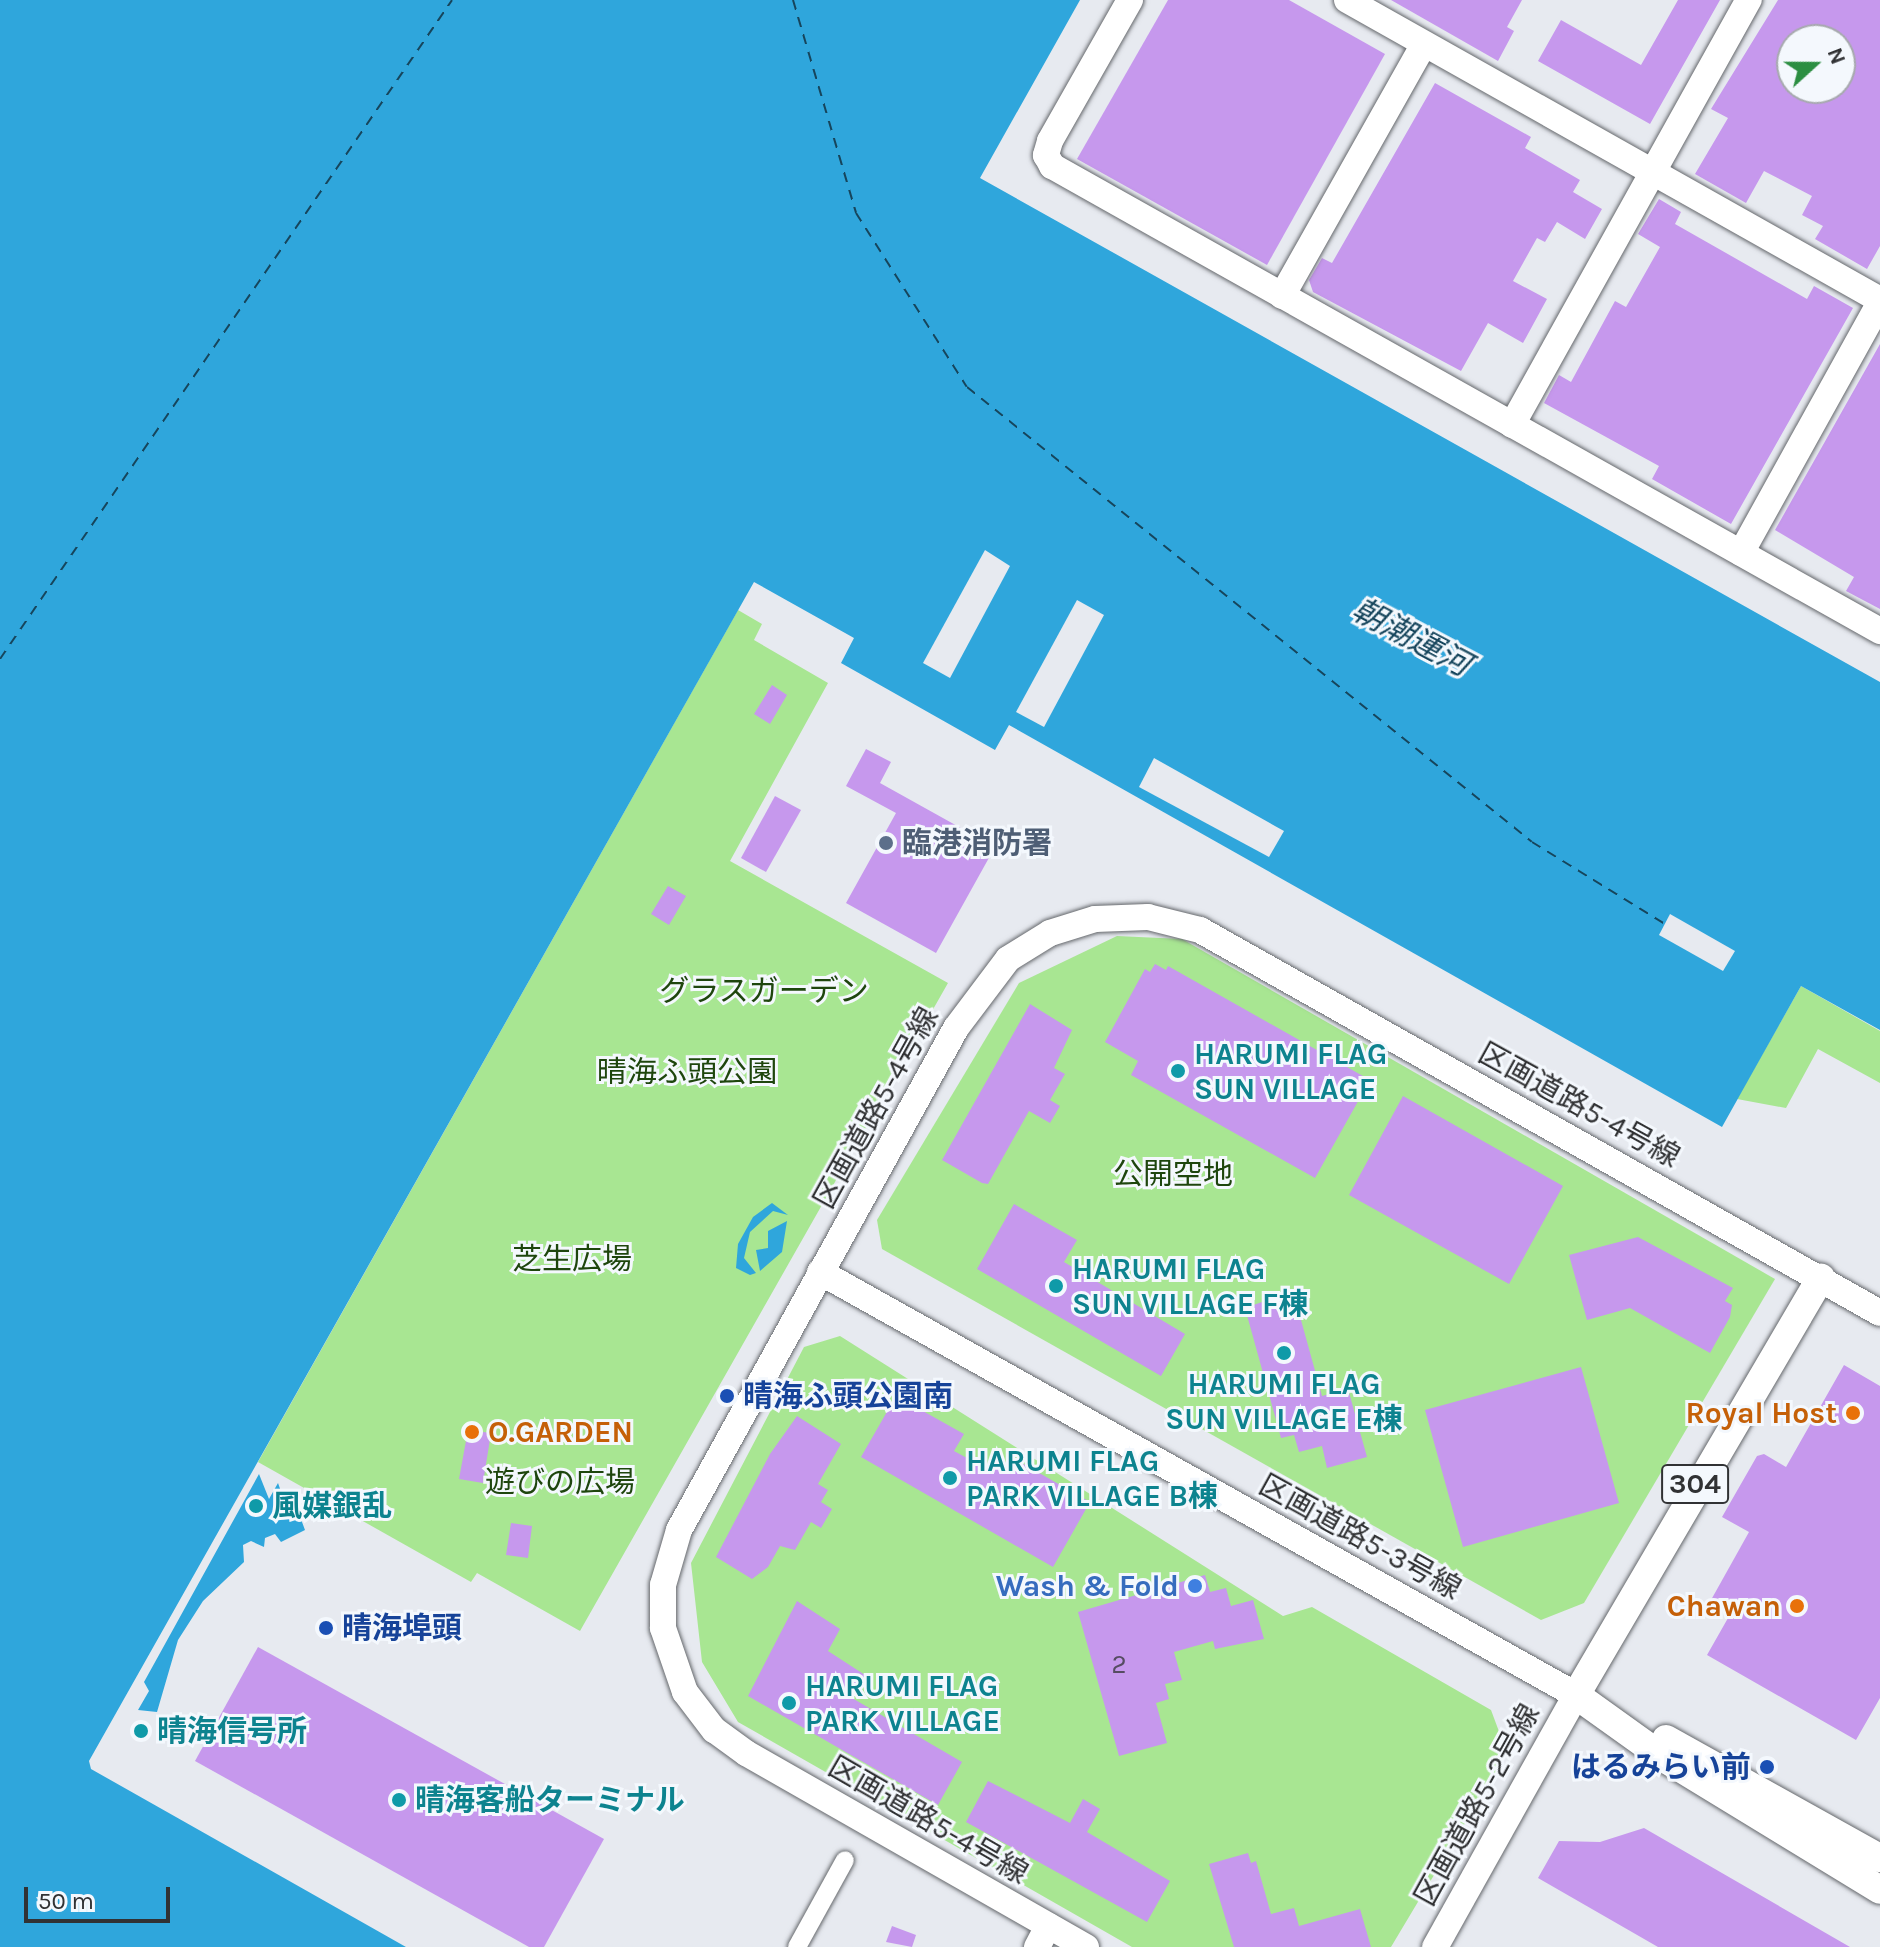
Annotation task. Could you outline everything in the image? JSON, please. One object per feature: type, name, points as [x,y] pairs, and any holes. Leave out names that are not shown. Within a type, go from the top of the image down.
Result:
[{"type":"main road","name":"304","points":[[1576,1695],[1699,1478],[1821,1278]]},
{"type":"main road","points":[[1576,1695],[1672,1741],[1880,1858]]},
{"type":"main road","points":[[1576,1695],[1664,1758],[1880,1890]]},
{"type":"street","points":[[1130,0],[1050,141],[1048,162],[1880,631]]},
{"type":"street","points":[[1347,0],[1880,301],[1741,553]]},
{"type":"street","points":[[1512,425],[1749,0]]},
{"type":"street","points":[[1282,296],[1424,44]]},
{"type":"street","name":"区画道路5-4号線","points":[[1086,1947],[1042,1936],[735,1746],[693,1705],[669,1653],[662,1605],[672,1546],[820,1272],[988,980],[1008,959],[1050,933],[1118,916],[1200,930],[1880,1313]]},
{"type":"street","name":"区画道路5-3号線","points":[[820,1272],[1576,1695]]},
{"type":"street","name":"区画道路5-2号線","points":[[1435,1947],[1576,1695]]},
{"type":"street","points":[[797,1947],[845,1860]]},
{"type":"green space","name":"晴海ふ頭公園","points":[[738,610],[762,624],[754,640],[828,683],[730,861],[948,983],[580,1631],[477,1573],[471,1582],[258,1462]]},
{"type":"green space","name":"公開空地","points":[[1117,936],[1182,939],[1775,1279],[1584,1603],[1541,1620],[882,1249],[877,1220],[1019,983]]},
{"type":"green space","points":[[1801,986],[1880,1031],[1880,1083],[1818,1049],[1786,1108],[1737,1099]]},
{"type":"green space","points":[[840,1336],[1283,1616],[1312,1607],[1491,1710],[1507,1753],[1391,1947],[1132,1947],[738,1722],[702,1662],[691,1563],[804,1347]]},
{"type":"water","name":"朝潮運河","points":[[0,0],[1080,0],[980,178],[1880,682],[1880,1030],[1801,986],[1722,1127],[1009,725],[995,750],[841,663],[854,638],[754,582],[89,1761],[91,1769],[406,1947],[0,1947]]},
{"type":"water","points":[[772,1203],[788,1215],[773,1211],[750,1232],[744,1258],[756,1273],[750,1275],[736,1268],[738,1244],[753,1217]]},
{"type":"water","points":[[787,1221],[782,1252],[760,1271],[756,1250],[768,1248],[768,1231]]},
{"type":"water","points":[[259,1474],[269,1499],[278,1483],[284,1500],[292,1495],[305,1530],[281,1542],[275,1534],[265,1538],[264,1547],[251,1541],[243,1545],[244,1562],[203,1601],[178,1640],[157,1712],[138,1710],[149,1691],[144,1682]]},
{"type":"pier","points":[[985,550],[1010,566],[950,678],[923,663]]},
{"type":"pier","points":[[1077,600],[1104,615],[1044,727],[1016,712]]},
{"type":"pier","points":[[1154,758],[1284,831],[1269,857],[1139,787]]},
{"type":"pier","points":[[1670,914],[1735,951],[1723,971],[1659,935]]},
{"type":"building","points":[[1168,0],[1289,0],[1385,54],[1267,265],[1077,159]]},
{"type":"building","points":[[1391,0],[1522,0],[1507,27],[1514,31],[1498,61]]},
{"type":"building","points":[[1678,0],[1720,0],[1650,124],[1538,61],[1561,20],[1641,65]]},
{"type":"building","points":[[1778,0],[1880,0],[1880,246],[1867,269],[1815,239],[1823,226],[1802,215],[1812,196],[1764,171],[1746,203],[1695,174],[1728,118],[1711,109]]},
{"type":"building","points":[[1435,83],[1531,137],[1525,148],[1580,180],[1573,192],[1602,209],[1585,239],[1557,222],[1545,242],[1537,238],[1513,281],[1547,299],[1523,343],[1488,323],[1461,371],[1313,292],[1309,280],[1322,258],[1332,263]]},
{"type":"building","points":[[1659,199],[1681,212],[1675,224],[1807,299],[1814,286],[1853,308],[1731,524],[1652,479],[1659,466],[1544,403],[1559,375],[1571,382],[1615,301],[1626,307],[1660,247],[1638,234]]},
{"type":"building","points":[[1880,344],[1880,609],[1846,591],[1854,577],[1775,530]]},
{"type":"building","points":[[772,685],[787,695],[770,724],[754,714]]},
{"type":"building","points":[[866,749],[891,762],[880,783],[995,847],[936,953],[846,903],[896,813],[846,786]]},
{"type":"building","points":[[775,796],[801,810],[766,872],[741,858]]},
{"type":"building","points":[[668,886],[686,896],[669,925],[651,914]]},
{"type":"building","name":"HARUMI FLAG SUN VILLAGE","points":[[1155,964],[1166,970],[1168,966],[1370,1080],[1315,1178],[1131,1075],[1138,1061],[1105,1042],[1145,969],[1150,972]]},
{"type":"building","points":[[1030,1004],[1072,1030],[1054,1068],[1065,1074],[1050,1100],[1060,1106],[1050,1123],[1029,1111],[988,1184],[982,1183],[942,1160]]},
{"type":"building","name":"HARUMI FLAG SUN VILLAGE","points":[[1403,1096],[1563,1186],[1509,1284],[1349,1195]]},
{"type":"building","name":"HARUMI FLAG SUN VILLAGE F棟","points":[[1014,1204],[1077,1240],[1064,1262],[1185,1334],[1161,1376],[977,1269]]},
{"type":"building","points":[[1638,1237],[1733,1288],[1725,1301],[1732,1305],[1730,1317],[1710,1353],[1630,1308],[1587,1320],[1569,1255]]},
{"type":"building","name":"HARUMI FLAG SUN VILLAGE E棟","points":[[1293,1291],[1322,1396],[1348,1389],[1367,1457],[1327,1468],[1322,1446],[1299,1452],[1294,1435],[1281,1438],[1245,1308]]},
{"type":"building","points":[[1844,1365],[1880,1386],[1880,1698],[1856,1740],[1707,1655],[1732,1611],[1711,1600],[1749,1532],[1722,1517],[1757,1456],[1764,1454],[1786,1467]]},
{"type":"building","points":[[1581,1367],[1619,1503],[1463,1547],[1425,1410]]},
{"type":"building","name":"HARUMI FLAG PARK VILLAGE B棟","points":[[896,1396],[964,1434],[954,1451],[989,1470],[996,1458],[1016,1469],[1020,1462],[1090,1502],[1053,1567],[861,1457]]},
{"type":"building","points":[[797,1416],[841,1444],[818,1484],[828,1490],[821,1502],[832,1509],[821,1528],[811,1522],[795,1550],[780,1546],[768,1567],[752,1579],[716,1557],[770,1454]]},
{"type":"building","points":[[468,1430],[491,1433],[483,1483],[459,1479]]},
{"type":"building","points":[[511,1523],[532,1526],[528,1558],[506,1555]]},
{"type":"building","points":[[1205,1575],[1210,1592],[1226,1588],[1231,1606],[1253,1600],[1264,1639],[1215,1649],[1213,1641],[1174,1652],[1182,1680],[1165,1684],[1169,1699],[1156,1703],[1167,1743],[1119,1756],[1078,1612]]},
{"type":"building","name":"HARUMI FLAG PARK VILLAGE","points":[[797,1601],[840,1629],[828,1651],[865,1675],[852,1698],[962,1762],[938,1805],[748,1696]]},
{"type":"building","name":"晴海客船ターミナル","points":[[258,1647],[604,1839],[544,1947],[529,1947],[195,1761]]},
{"type":"building","name":"HARUMI FLAG PARK VILLAGE","points":[[988,1781],[1070,1823],[1083,1799],[1100,1809],[1087,1832],[1170,1881],[1147,1922],[966,1822]]},
{"type":"building","points":[[1644,1828],[1850,1947],[1658,1947],[1538,1878],[1559,1841],[1600,1842]]},
{"type":"building","points":[[1248,1853],[1251,1863],[1256,1861],[1271,1914],[1294,1908],[1299,1926],[1360,1909],[1371,1947],[1234,1947],[1209,1864]]},
{"type":"building","points":[[892,1926],[916,1935],[912,1947],[886,1942]]},
{"type":"ferry route","points":[[0,659],[452,0]]},
{"type":"ferry route","points":[[793,0],[856,213],[967,387],[1532,842],[1665,924]]},
{"type":"place","name":"臨港消防署","points":[[886,843]]},
{"type":"place","name":"HARUMI FLAG SUN VILLAGE","points":[[1178,1071]]},
{"type":"place","name":"HARUMI FLAG SUN VILLAGE F棟","points":[[1056,1286]]},
{"type":"place","name":"HARUMI FLAG SUN VILLAGE E棟","points":[[1284,1353]]},
{"type":"place","name":"晴海ふ頭公園南","points":[[727,1396]]},
{"type":"place","name":"Royal Host","points":[[1853,1413]]},
{"type":"place","name":"O.GARDEN","points":[[472,1432]]},
{"type":"place","name":"HARUMI FLAG PARK VILLAGE B棟","points":[[950,1478]]},
{"type":"place","name":"風媒銀乱","points":[[256,1506]]},
{"type":"place","name":"Wash & Fold","points":[[1195,1586]]},
{"type":"place","name":"Chawan","points":[[1797,1606]]},
{"type":"place","name":"晴海埠頭","points":[[326,1628]]},
{"type":"place","name":"HARUMI FLAG PARK VILLAGE","points":[[789,1703]]},
{"type":"place","name":"晴海信号所","points":[[141,1731]]},
{"type":"place","name":"はるみらい前","points":[[1767,1767]]},
{"type":"place","name":"晴海客船ターミナル","points":[[399,1800]]},
{"type":"park label","name":"グラスガーデン","points":[[764,991]]},
{"type":"park label","name":"芝生広場","points":[[572,1259]]},
{"type":"park label","name":"遊びの広場","points":[[560,1482]]}]
